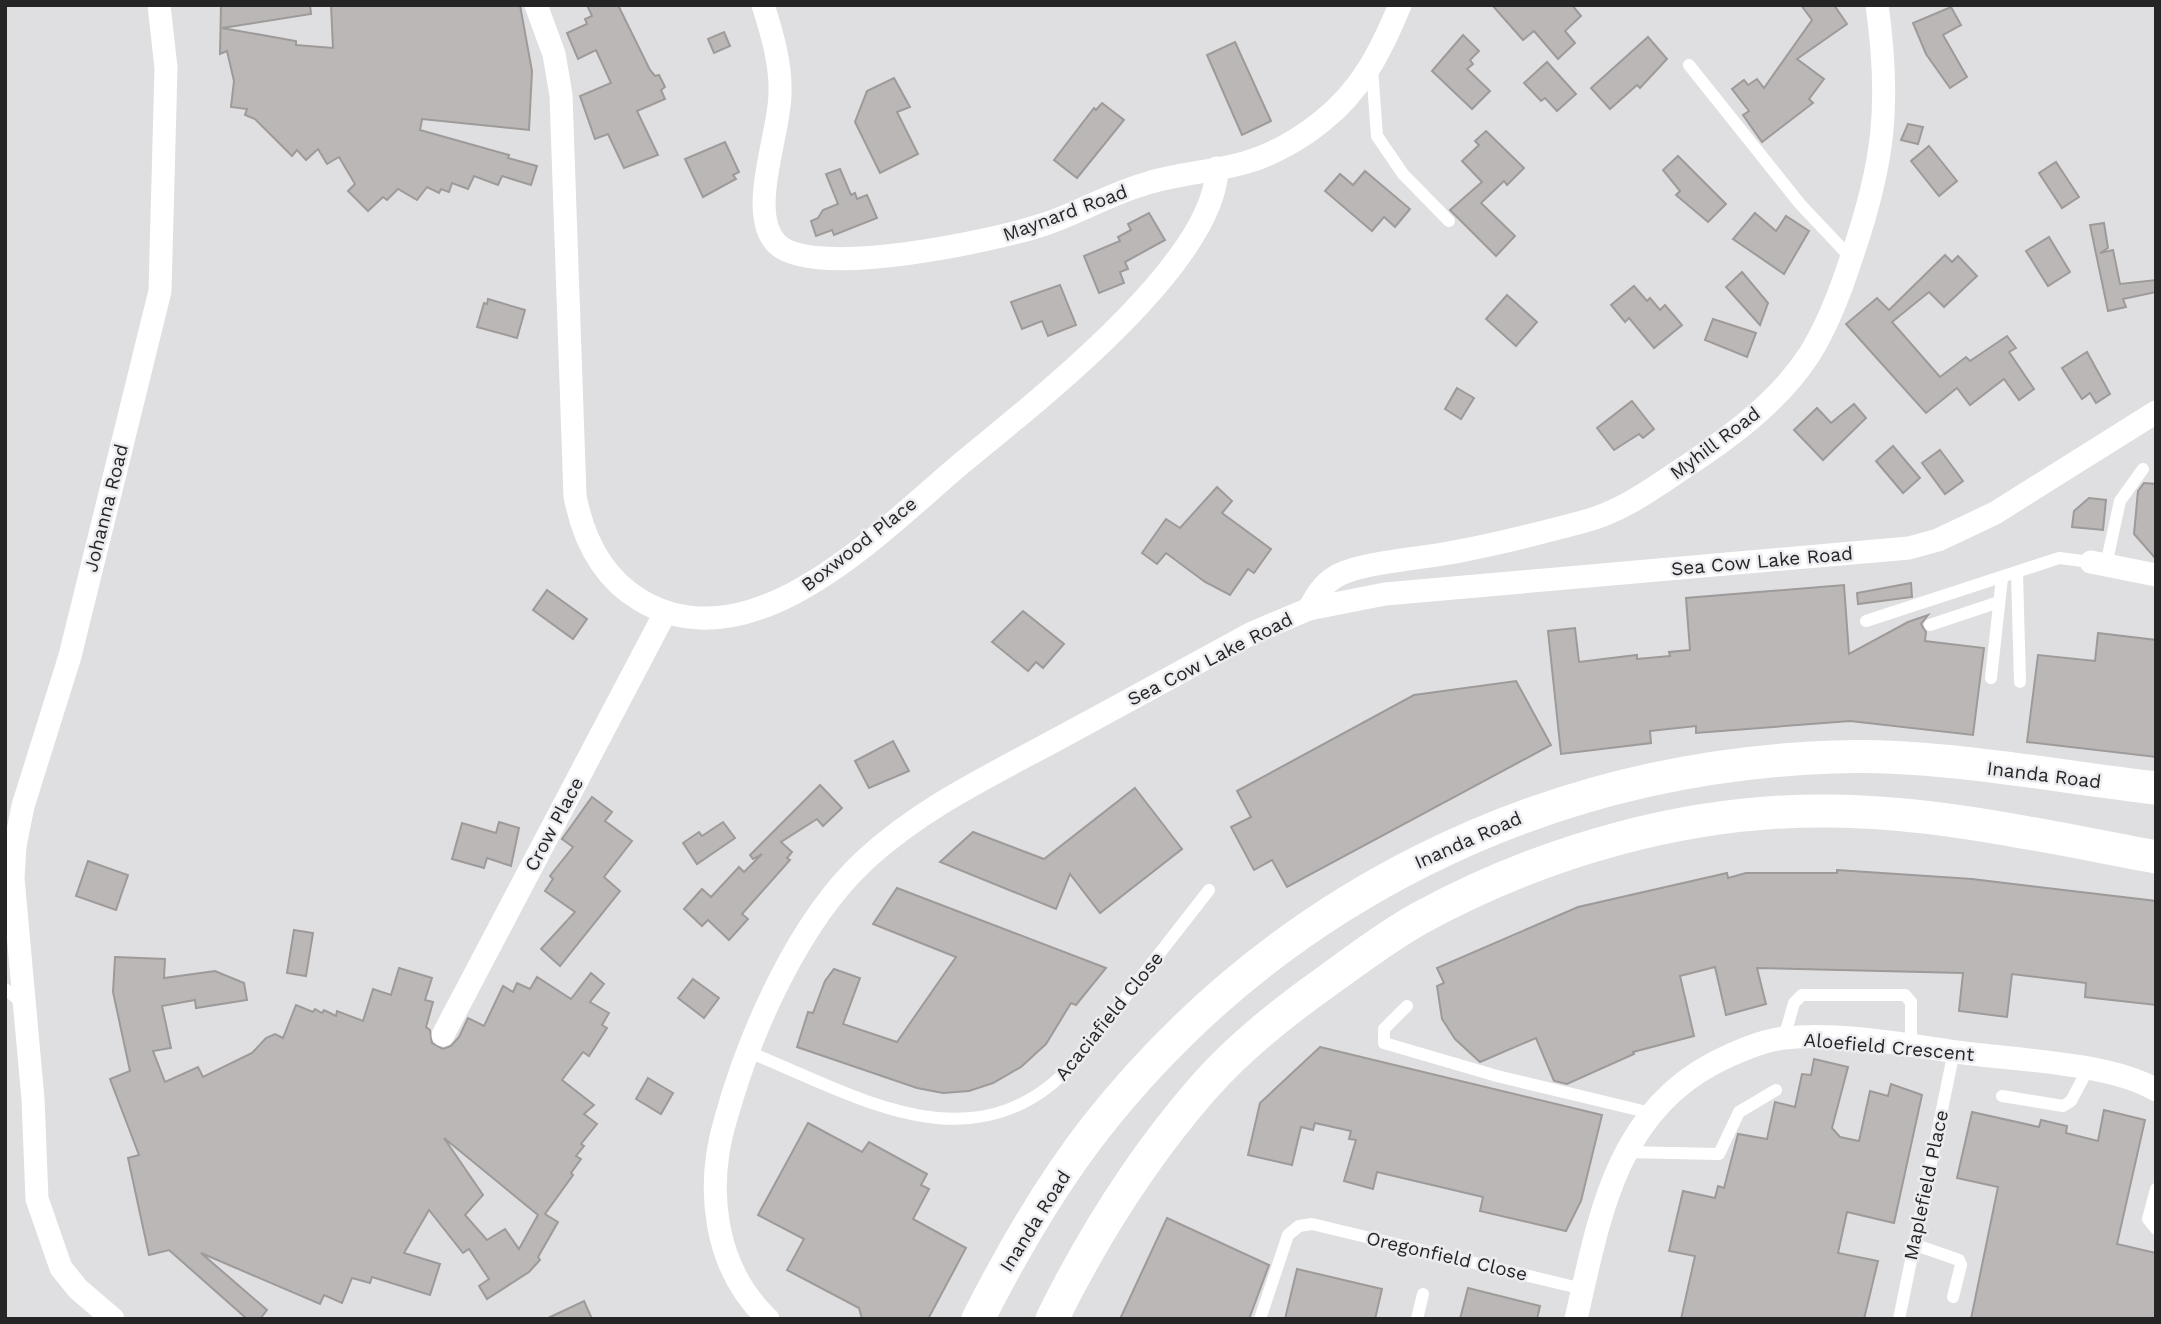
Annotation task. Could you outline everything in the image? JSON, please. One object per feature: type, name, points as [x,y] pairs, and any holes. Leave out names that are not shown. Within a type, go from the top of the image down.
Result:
[{"type":"main road","name":"Inanda Road","points":[[978,1319],[1023,1235],[1096,1127],[1178,1036],[1271,953],[1392,875],[1459,841],[1525,815],[1602,792],[1679,775],[1833,757],[1901,758],[2156,788]]},
{"type":"main road","points":[[1052,1319],[1094,1239],[1128,1186],[1205,1087],[1258,1034],[1356,960],[1419,919],[1484,887],[1619,839],[1749,815],[1828,811],[1903,815],[1957,822],[2156,857]]},
{"type":"street","name":"Johanna Road","points":[[24,1004],[13,878],[15,846],[23,806],[69,656],[160,291],[166,68],[159,5]]},
{"type":"street","name":"Boxwood Place","points":[[536,5],[554,54],[561,95],[575,496],[580,522],[592,550],[609,574],[629,593],[665,613],[684,618],[710,618],[767,606],[797,592],[862,545],[1060,382],[1131,313],[1175,260],[1215,197],[1217,168]]},
{"type":"street","name":"Maynard Road","points":[[763,5],[775,51],[780,94],[764,202],[765,223],[770,235],[786,251],[801,256],[859,259],[990,241],[1046,224],[1146,183],[1247,162],[1285,146],[1321,123],[1359,85],[1381,51],[1400,5]]},
{"type":"street","name":"Myhill Road","points":[[1309,609],[1326,583],[1348,571],[1464,550],[1585,522],[1638,499],[1726,439],[1792,377],[1808,356],[1829,318],[1852,259],[1876,181],[1883,140],[1886,83],[1877,5]]},
{"type":"street","name":"Sea Cow Lake Road","points":[[768,1319],[749,1295],[724,1250],[715,1200],[718,1143],[736,1081],[781,974],[842,886],[864,861],[890,839],[958,792],[1252,633],[1309,609],[1385,594],[1909,548],[1938,540],[1995,513],[2156,412]]},
{"type":"street","points":[[2098,564],[2156,575]]},
{"type":"street","name":"Crow Place","points":[[443,1035],[665,613]]},
{"type":"street","points":[[24,1004],[33,1100],[37,1199],[61,1268],[78,1289],[113,1319]]},
{"type":"street","name":"Aloefield Crescent","points":[[1576,1319],[1611,1180],[1625,1152],[1651,1113],[1671,1092],[1699,1071],[1728,1056],[1784,1038],[1911,1045],[2088,1069],[2129,1078],[2156,1090]]},
{"type":"lane","points":[[1689,65],[1800,204],[1852,259]]},
{"type":"lane","points":[[1371,66],[1377,136],[1403,174],[1449,221]]},
{"type":"lane","points":[[1866,621],[2059,558],[2098,564],[2120,501],[2143,469]]},
{"type":"lane","points":[[2017,573],[2020,682]]},
{"type":"lane","points":[[1991,678],[2002,578]]},
{"type":"lane","points":[[1930,625],[1999,602]]},
{"type":"lane","name":"Acaciafield Close","points":[[749,1052],[896,1112],[935,1119],[974,1120],[1020,1106],[1052,1087],[1074,1062],[1209,890]]},
{"type":"lane","points":[[5,989],[24,1004]]},
{"type":"lane","points":[[1784,1038],[1794,1003],[1802,995],[1905,995],[1912,1002],[1911,1045]]},
{"type":"lane","points":[[1407,1006],[1384,1029],[1384,1043],[1497,1076],[1651,1113]]},
{"type":"lane","name":"Maplefield Place","points":[[1899,1319],[1954,1051]]},
{"type":"lane","points":[[2003,1096],[2063,1106],[2071,1101],[2088,1069]]},
{"type":"lane","points":[[1625,1152],[1719,1154],[1736,1116],[1776,1090]]},
{"type":"lane","points":[[2156,1189],[2148,1219],[2156,1229]]},
{"type":"lane","name":"Oregonfield Close","points":[[1260,1319],[1288,1235],[1299,1226],[1311,1224],[1583,1289]]},
{"type":"lane","points":[[1913,1244],[1959,1260],[1961,1265],[1953,1297]]},
{"type":"lane","points":[[1417,1319],[1423,1294]]},
{"type":"building","points":[[221,5],[310,5],[311,14],[222,28],[296,41],[296,45],[333,48],[331,5],[520,5],[532,71],[529,130],[422,119],[420,130],[509,155],[508,158],[537,166],[531,185],[502,176],[498,185],[474,176],[468,189],[452,183],[449,192],[441,189],[439,193],[427,187],[417,200],[398,189],[387,200],[383,197],[368,211],[348,191],[355,184],[339,157],[327,164],[318,149],[306,160],[297,150],[292,156],[255,119],[245,115],[247,109],[231,107],[234,81],[227,51],[220,54]]},
{"type":"building","points":[[587,5],[618,5],[650,70],[655,76],[659,75],[665,87],[661,90],[665,99],[637,111],[658,155],[624,168],[608,134],[595,139],[580,96],[611,83],[596,50],[578,59],[567,33],[587,24],[585,19],[592,16]]},
{"type":"building","points":[[1492,5],[1572,5],[1581,16],[1565,31],[1575,43],[1558,59],[1534,31],[1523,40]]},
{"type":"building","points":[[1801,5],[1834,5],[1847,24],[1797,59],[1824,79],[1809,99],[1813,103],[1762,142],[1743,115],[1749,111],[1732,89],[1744,80],[1748,85],[1757,79],[1764,88],[1812,20]]},
{"type":"building","points":[[1951,7],[1961,25],[1943,35],[1967,77],[1950,88],[1926,54],[1913,23]]},
{"type":"building","points":[[724,32],[730,46],[714,53],[708,39]]},
{"type":"building","points":[[1463,35],[1479,51],[1470,60],[1473,64],[1467,69],[1490,91],[1472,109],[1432,71]]},
{"type":"building","points":[[1648,37],[1667,59],[1640,88],[1637,85],[1610,109],[1591,88]]},
{"type":"building","points":[[1235,42],[1271,121],[1242,135],[1207,55]]},
{"type":"building","points":[[1547,62],[1576,94],[1557,111],[1545,98],[1541,101],[1524,83]]},
{"type":"building","points":[[894,78],[910,107],[897,112],[918,154],[880,173],[855,122],[867,91]]},
{"type":"building","points":[[1102,103],[1124,120],[1077,178],[1054,160],[1094,108],[1096,110]]},
{"type":"building","points":[[1908,124],[1923,127],[1918,144],[1901,140]]},
{"type":"building","points":[[1486,131],[1524,168],[1507,185],[1504,181],[1481,203],[1515,236],[1496,256],[1450,210],[1482,182],[1462,161],[1479,145],[1475,141]]},
{"type":"building","points":[[725,142],[739,172],[733,175],[736,179],[703,197],[685,159]]},
{"type":"building","points":[[1929,146],[1957,181],[1939,196],[1911,161]]},
{"type":"building","points":[[1678,156],[1726,204],[1708,222],[1676,195],[1680,191],[1663,170]]},
{"type":"building","points":[[2056,162],[2079,197],[2062,208],[2039,173]]},
{"type":"building","points":[[840,169],[851,195],[855,193],[857,199],[867,195],[877,218],[834,235],[832,230],[816,236],[811,221],[818,218],[823,210],[838,204],[826,174]]},
{"type":"building","points":[[1365,171],[1410,209],[1395,227],[1384,217],[1372,231],[1325,191],[1340,174],[1353,185]]},
{"type":"building","points":[[1149,213],[1165,240],[1125,262],[1128,269],[1120,272],[1124,283],[1099,293],[1084,256],[1120,241],[1118,237],[1131,230],[1128,224]]},
{"type":"building","points":[[1755,213],[1776,231],[1786,216],[1809,231],[1784,274],[1733,239]]},
{"type":"building","points":[[2104,223],[2108,248],[2100,253],[2113,250],[2120,284],[2156,280],[2156,292],[2123,299],[2126,307],[2108,311],[2090,225]]},
{"type":"building","points":[[2049,237],[2070,272],[2048,286],[2026,251]]},
{"type":"building","points":[[1945,255],[1952,262],[1958,256],[1977,276],[1944,307],[1929,292],[1892,322],[1940,377],[1966,357],[1970,361],[2007,336],[2016,348],[2009,352],[2034,389],[2019,400],[2004,379],[1970,405],[1957,388],[1926,413],[1846,324],[1877,298],[1889,310]]},
{"type":"building","points":[[1742,272],[1768,303],[1760,325],[1726,287]]},
{"type":"building","points":[[1060,285],[1076,325],[1048,336],[1042,321],[1022,329],[1011,302]]},
{"type":"building","points":[[1634,286],[1647,301],[1650,298],[1660,310],[1665,305],[1682,325],[1654,348],[1629,318],[1625,322],[1611,305]]},
{"type":"building","points":[[1507,295],[1537,322],[1516,346],[1486,319]]},
{"type":"building","points":[[488,299],[525,310],[517,338],[477,327],[484,303],[487,304]]},
{"type":"building","points":[[1713,319],[1756,333],[1747,357],[1705,340]]},
{"type":"building","points":[[2087,352],[2110,394],[2096,403],[2090,393],[2082,399],[2062,368]]},
{"type":"building","points":[[1457,388],[1474,398],[1461,419],[1445,409]]},
{"type":"building","points":[[1632,401],[1654,429],[1643,438],[1639,434],[1614,450],[1597,428]]},
{"type":"building","points":[[1854,404],[1866,418],[1823,460],[1794,430],[1817,408],[1831,423]]},
{"type":"building","points":[[1893,446],[1920,478],[1903,493],[1876,461]]},
{"type":"building","points":[[1940,450],[1963,481],[1945,494],[1922,463]]},
{"type":"building","points":[[2144,483],[2156,484],[2156,559],[2134,534],[2138,491]]},
{"type":"building","points":[[1217,487],[1232,501],[1222,513],[1271,549],[1254,573],[1248,569],[1230,595],[1205,582],[1166,553],[1157,564],[1142,553],[1166,519],[1180,528]]},
{"type":"building","points":[[2089,498],[2106,500],[2103,530],[2072,527],[2074,511]]},
{"type":"building","points":[[1911,583],[1912,597],[1858,604],[1857,593]]},
{"type":"building","points":[[1844,585],[1849,654],[1908,622],[1928,615],[1921,624],[1926,632],[1925,641],[1984,648],[1973,735],[1850,721],[1696,733],[1696,726],[1650,731],[1651,743],[1561,754],[1548,631],[1575,628],[1579,662],[1637,655],[1637,659],[1670,656],[1669,652],[1690,650],[1686,598]]},
{"type":"building","points":[[547,590],[587,619],[573,639],[533,610]]},
{"type":"building","points":[[1023,611],[1064,644],[1043,668],[1036,662],[1028,671],[992,642]]},
{"type":"building","points":[[2098,633],[2156,640],[2156,757],[2027,742],[2038,655],[2095,661]]},
{"type":"building","points":[[1516,681],[1551,745],[1287,887],[1272,860],[1254,870],[1231,827],[1251,817],[1237,791],[1414,695]]},
{"type":"building","points":[[893,741],[909,771],[869,788],[855,761]]},
{"type":"building","points":[[820,785],[842,808],[823,826],[817,819],[781,842],[792,852],[787,858],[790,860],[742,914],[748,919],[729,940],[708,920],[702,926],[684,909],[702,889],[711,897],[739,867],[744,872],[762,854],[753,859],[750,855]]},
{"type":"building","points":[[1135,788],[1182,849],[1100,913],[1070,874],[1056,909],[940,862],[973,832],[1044,859]]},
{"type":"building","points":[[592,797],[612,812],[605,821],[632,841],[604,877],[620,891],[560,966],[541,949],[575,912],[545,891],[553,879],[550,876],[573,847],[562,839]]},
{"type":"building","points":[[499,822],[519,828],[511,866],[487,858],[484,868],[452,859],[462,823],[496,833]]},
{"type":"building","points":[[723,822],[735,838],[697,864],[683,843],[699,832],[702,836]]},
{"type":"building","points":[[88,861],[128,875],[116,910],[76,896]]},
{"type":"building","points":[[1837,870],[1972,879],[2156,901],[2156,1005],[2085,997],[2086,983],[2012,974],[2007,1017],[1959,1011],[1963,973],[1757,968],[1766,1004],[1726,1015],[1715,967],[1680,976],[1694,1036],[1633,1052],[1634,1054],[1567,1084],[1554,1081],[1536,1038],[1480,1062],[1455,1039],[1442,1019],[1437,986],[1444,983],[1437,968],[1578,907],[1727,873],[1728,878],[1746,873],[1837,873]]},
{"type":"building","points":[[897,888],[1106,968],[1076,1005],[1071,1003],[1046,1044],[1021,1067],[993,1083],[969,1091],[943,1093],[917,1088],[797,1047],[808,1012],[813,1013],[825,981],[834,969],[860,978],[843,1024],[897,1042],[956,957],[873,924]]},
{"type":"building","points":[[294,930],[313,933],[306,976],[287,973]]},
{"type":"building","points":[[115,957],[165,959],[164,978],[215,971],[244,983],[247,1000],[196,1008],[195,1000],[162,1006],[171,1048],[153,1051],[165,1082],[198,1067],[203,1077],[252,1053],[266,1038],[275,1034],[283,1038],[296,1005],[313,1012],[315,1009],[322,1013],[324,1010],[336,1016],[337,1011],[363,1021],[373,989],[391,995],[399,968],[432,978],[425,1000],[433,1002],[426,1027],[430,1030],[432,1043],[443,1049],[451,1046],[459,1037],[468,1018],[484,1026],[503,986],[513,992],[517,983],[530,989],[537,977],[571,999],[591,973],[604,984],[590,1002],[609,1013],[602,1025],[607,1028],[589,1056],[583,1052],[562,1080],[594,1105],[584,1114],[597,1124],[581,1144],[584,1146],[576,1156],[581,1159],[571,1173],[573,1175],[545,1214],[558,1222],[538,1257],[540,1260],[529,1272],[487,1299],[479,1286],[489,1279],[469,1249],[463,1253],[429,1210],[404,1253],[440,1264],[430,1295],[372,1277],[370,1283],[352,1278],[342,1303],[324,1295],[320,1304],[201,1253],[267,1310],[260,1319],[247,1319],[169,1250],[149,1255],[128,1158],[139,1155],[110,1079],[130,1071],[113,992]],"holes":[[[444,1138],[538,1215],[519,1249],[505,1229],[487,1240],[465,1215],[483,1195]]]},
{"type":"building","points":[[693,979],[719,998],[704,1018],[678,998]]},
{"type":"building","points":[[1320,1047],[1602,1115],[1581,1201],[1566,1231],[1480,1211],[1483,1197],[1377,1172],[1373,1189],[1344,1181],[1356,1140],[1349,1139],[1351,1131],[1315,1123],[1313,1130],[1301,1127],[1292,1165],[1248,1155],[1260,1103]]},
{"type":"building","points":[[1814,1059],[1848,1067],[1832,1128],[1840,1137],[1859,1141],[1870,1091],[1888,1096],[1891,1084],[1922,1095],[1894,1223],[1847,1212],[1838,1253],[1878,1261],[1864,1319],[1681,1319],[1695,1256],[1669,1251],[1683,1191],[1715,1198],[1718,1186],[1724,1188],[1738,1134],[1767,1139],[1775,1102],[1795,1107],[1802,1074],[1811,1075]]},
{"type":"building","points":[[648,1078],[673,1093],[661,1114],[636,1099]]},
{"type":"building","points":[[2104,1110],[2145,1120],[2117,1244],[2156,1253],[2156,1319],[1971,1319],[1998,1187],[1957,1178],[1972,1112],[2039,1127],[2041,1120],[2067,1126],[2066,1133],[2098,1141]]},
{"type":"building","points":[[808,1123],[862,1152],[869,1142],[927,1174],[921,1185],[929,1189],[913,1219],[966,1248],[928,1319],[862,1319],[859,1308],[787,1270],[804,1239],[758,1215]]},
{"type":"building","points":[[1167,1218],[1269,1265],[1249,1319],[1120,1319]]},
{"type":"building","points":[[1297,1269],[1382,1289],[1375,1319],[1285,1319]]},
{"type":"building","points":[[1468,1288],[1540,1306],[1537,1319],[1460,1319]]},
{"type":"building","points":[[584,1301],[592,1319],[546,1319]]}]
